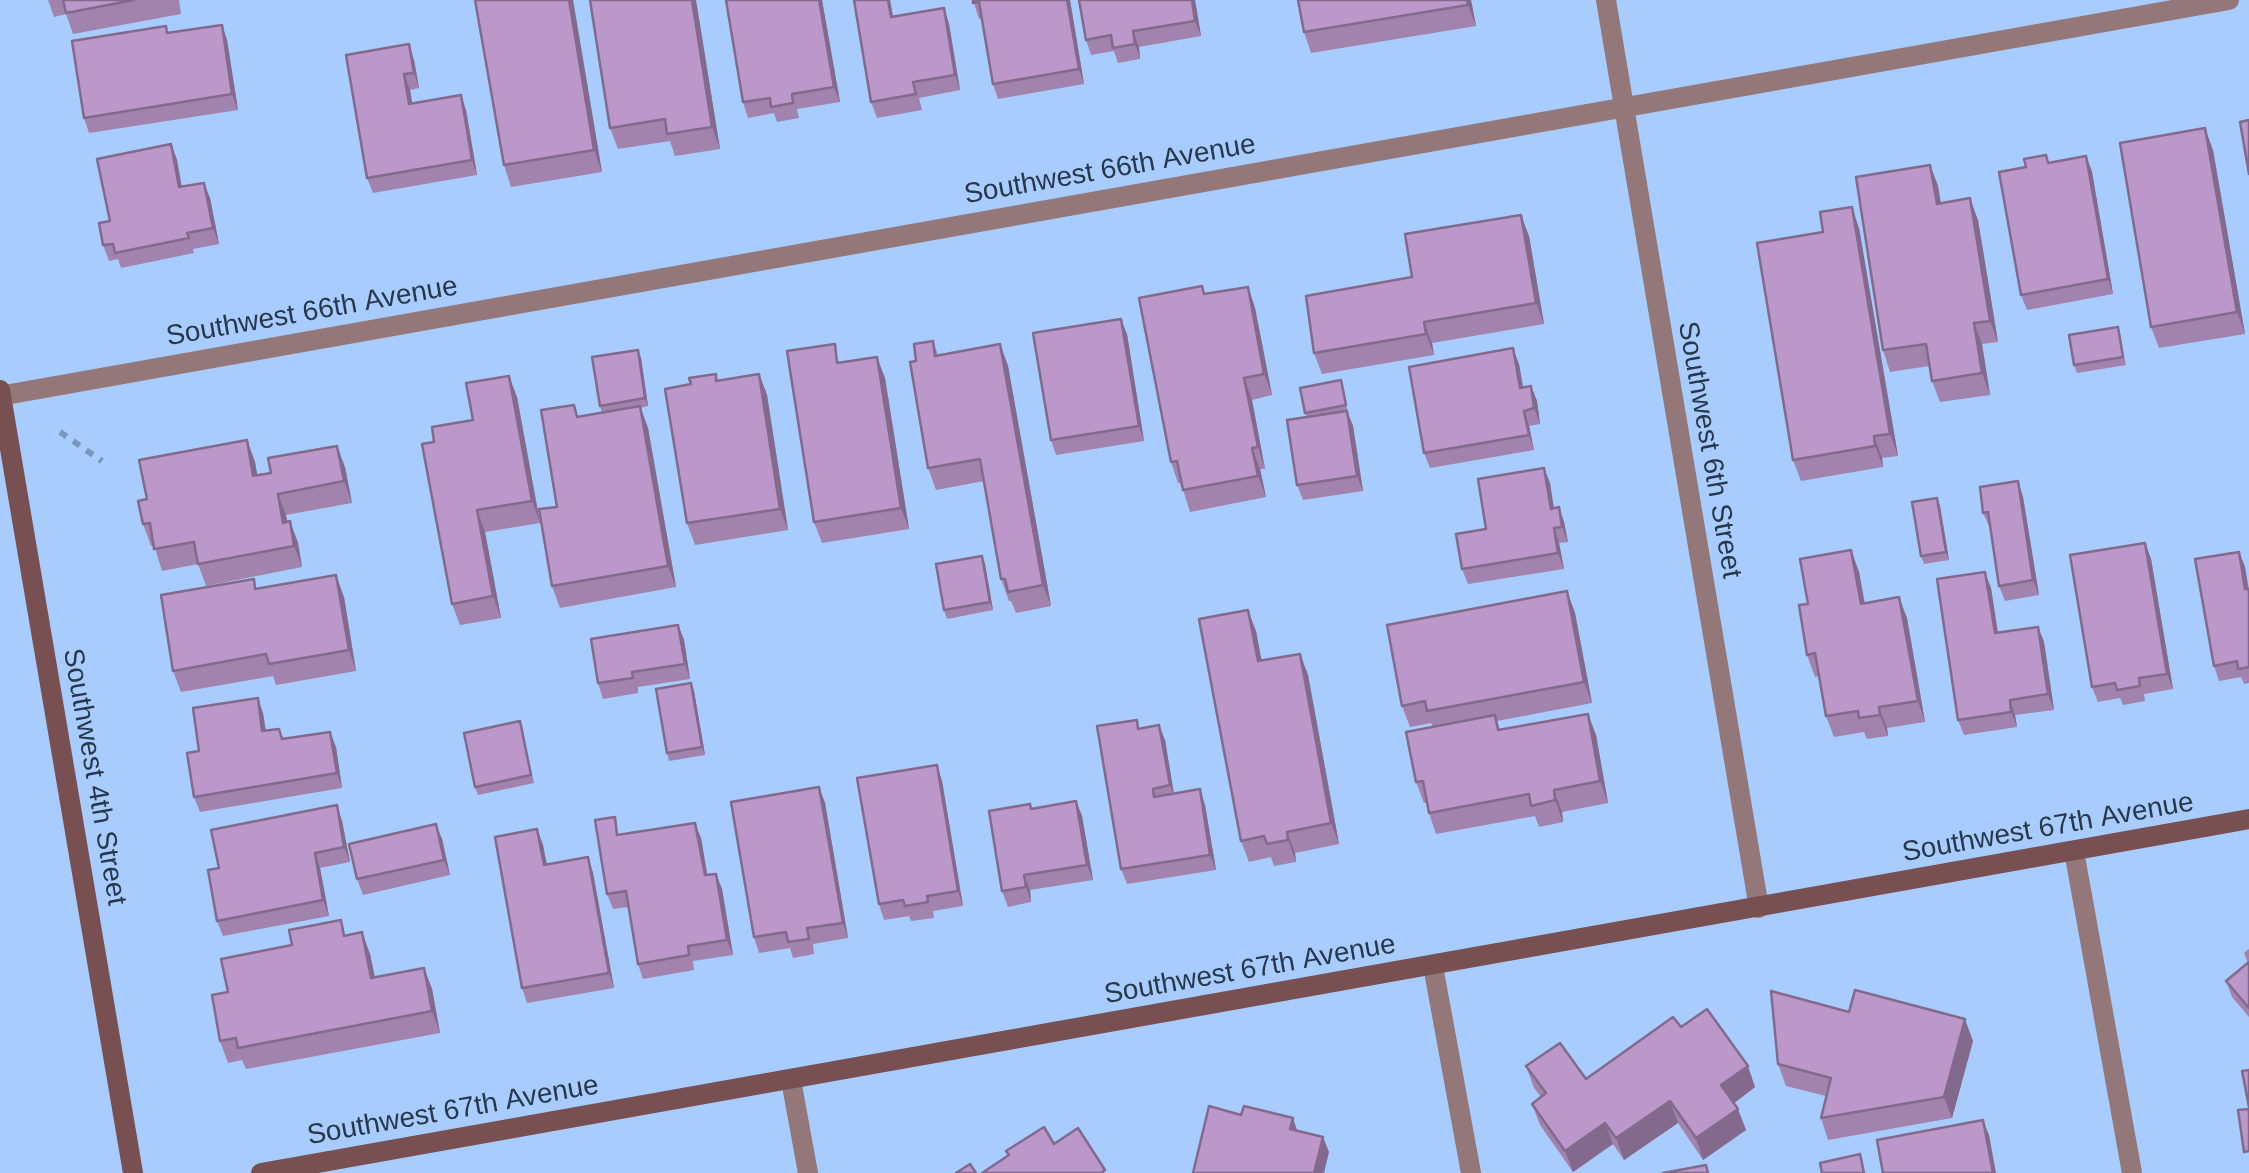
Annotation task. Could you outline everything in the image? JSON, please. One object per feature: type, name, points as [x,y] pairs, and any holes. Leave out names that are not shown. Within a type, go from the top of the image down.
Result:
[{"type":"main road","name":"Southwest 4th Street","points":[[0,394],[133,1173]]},
{"type":"main road","name":"Southwest 67th Avenue","points":[[261,1173],[2249,819]]},
{"type":"street","name":"Southwest 6th Street","points":[[1606,0],[1759,908]]},
{"type":"street","name":"Southwest 66th Avenue","points":[[0,394],[2229,0]]},
{"type":"street","points":[[2074,851],[2132,1173]]},
{"type":"street","points":[[1433,966],[1472,1173]]},
{"type":"street","points":[[791,1080],[808,1173]]},
{"type":"path","points":[[60,432],[102,461]]},
{"type":"building","points":[[63,0],[134,0],[66,13]]},
{"type":"building","points":[[475,0],[569,0],[594,150],[504,165]]},
{"type":"building","points":[[590,0],[692,0],[712,127],[667,134],[665,119],[610,128]]},
{"type":"building","points":[[726,0],[819,0],[834,87],[792,94],[793,103],[771,107],[770,98],[743,102]]},
{"type":"building","points":[[854,0],[888,0],[891,17],[944,8],[955,75],[913,82],[916,94],[871,102]]},
{"type":"building","points":[[973,0],[1067,0],[1079,69],[993,84],[979,2]]},
{"type":"building","points":[[1079,0],[1192,0],[1195,21],[1133,31],[1135,44],[1113,48],[1111,35],[1086,40]]},
{"type":"building","points":[[1298,0],[1467,0],[1468,5],[1304,32]]},
{"type":"building","points":[[222,25],[232,94],[84,118],[72,41],[166,26],[167,33]]},
{"type":"building","points":[[409,44],[414,73],[404,74],[409,104],[461,95],[472,160],[367,178],[346,55]]},
{"type":"building","points":[[2249,120],[2249,174],[2240,122]]},
{"type":"building","points":[[2205,128],[2237,312],[2151,327],[2120,143]]},
{"type":"building","points":[[171,144],[179,187],[204,183],[213,228],[187,233],[189,238],[115,253],[113,244],[103,245],[99,223],[110,221],[97,159]]},
{"type":"building","points":[[2046,155],[2048,163],[2086,156],[2108,279],[2021,295],[1999,172],[2026,167],[2024,159]]},
{"type":"building","points":[[1930,165],[1937,204],[1970,198],[1990,321],[1974,323],[1982,373],[1932,381],[1926,344],[1883,350],[1856,177]]},
{"type":"building","points":[[1852,207],[1890,434],[1874,436],[1875,446],[1793,460],[1757,243],[1823,232],[1820,212]]},
{"type":"building","points":[[1521,215],[1536,303],[1424,322],[1426,334],[1314,353],[1306,296],[1412,277],[1405,234]]},
{"type":"building","points":[[1202,286],[1204,294],[1248,287],[1264,374],[1244,378],[1258,447],[1252,448],[1258,476],[1183,490],[1177,461],[1171,462],[1139,298]]},
{"type":"building","points":[[1121,319],[1139,426],[1051,440],[1033,333]]},
{"type":"building","points":[[2118,327],[2123,357],[2074,365],[2069,335]]},
{"type":"building","points":[[933,341],[935,356],[1000,344],[1043,585],[1008,592],[1005,579],[1001,579],[980,459],[928,468],[910,362],[916,361],[914,344]]},
{"type":"building","points":[[835,344],[837,363],[877,357],[901,508],[814,522],[787,351]]},
{"type":"building","points":[[1513,348],[1520,388],[1531,386],[1534,408],[1524,411],[1529,435],[1424,453],[1409,367]]},
{"type":"building","points":[[638,350],[645,398],[600,406],[592,357]]},
{"type":"building","points":[[716,374],[716,381],[759,374],[780,509],[687,523],[665,389],[691,384],[689,378]]},
{"type":"building","points":[[509,376],[532,501],[477,510],[493,596],[452,604],[422,444],[434,442],[432,427],[473,420],[466,383]]},
{"type":"building","points":[[1341,380],[1346,405],[1305,413],[1300,388]]},
{"type":"building","points":[[574,405],[577,417],[640,406],[668,566],[552,586],[539,509],[557,507],[541,410]]},
{"type":"building","points":[[1347,411],[1357,476],[1297,485],[1287,420]]},
{"type":"building","points":[[247,440],[253,476],[271,473],[268,458],[337,446],[344,481],[278,494],[283,523],[290,521],[294,546],[198,564],[194,542],[154,549],[150,523],[143,524],[138,501],[147,499],[139,460]]},
{"type":"building","points":[[1544,468],[1551,509],[1559,507],[1562,527],[1554,528],[1558,553],[1462,569],[1456,534],[1486,529],[1478,479]]},
{"type":"building","points":[[2018,481],[2033,580],[1999,586],[1988,512],[1983,513],[1980,487]]},
{"type":"building","points":[[1937,498],[1946,552],[1921,556],[1912,502]]},
{"type":"building","points":[[2145,543],[2167,674],[2139,678],[2140,686],[2117,690],[2115,683],[2092,687],[2070,555]]},
{"type":"building","points":[[1851,550],[1861,604],[1899,597],[1918,701],[1879,707],[1880,715],[1859,718],[1858,711],[1826,716],[1815,653],[1807,655],[1799,605],[1808,604],[1800,559]]},
{"type":"building","points":[[2239,552],[2245,589],[2249,589],[2249,667],[2238,669],[2237,661],[2214,666],[2195,559]]},
{"type":"building","points":[[982,556],[990,602],[944,610],[936,564]]},
{"type":"building","points":[[1985,572],[1995,633],[2038,627],[2048,694],[2010,700],[2011,712],[1958,720],[1937,579]]},
{"type":"building","points":[[336,575],[349,650],[269,664],[266,654],[173,671],[161,595],[254,579],[255,589]]},
{"type":"building","points":[[1567,591],[1584,682],[1427,711],[1425,701],[1402,706],[1387,625]]},
{"type":"building","points":[[1248,610],[1258,661],[1300,654],[1331,823],[1287,832],[1288,840],[1267,844],[1264,836],[1241,841],[1199,619]]},
{"type":"building","points":[[678,625],[685,664],[632,672],[633,678],[598,683],[591,639]]},
{"type":"building","points":[[691,683],[702,747],[667,753],[656,689]]},
{"type":"building","points":[[258,698],[262,731],[279,729],[282,739],[330,732],[337,773],[194,797],[187,753],[199,751],[193,708]]},
{"type":"building","points":[[1588,714],[1600,781],[1554,790],[1555,800],[1531,806],[1529,794],[1429,813],[1423,781],[1416,782],[1406,732],[1495,715],[1498,730]]},
{"type":"building","points":[[1137,720],[1138,729],[1159,725],[1170,785],[1153,789],[1154,797],[1200,789],[1210,855],[1121,869],[1097,726]]},
{"type":"building","points":[[520,721],[531,775],[475,787],[464,733]]},
{"type":"building","points":[[937,765],[958,891],[927,896],[928,902],[905,906],[903,900],[879,904],[857,778]]},
{"type":"building","points":[[819,787],[843,923],[807,928],[809,939],[788,942],[786,932],[754,937],[731,802]]},
{"type":"building","points":[[1076,801],[1087,865],[1024,875],[1026,887],[1002,891],[989,811]]},
{"type":"building","points":[[337,805],[344,847],[315,853],[323,900],[217,921],[208,870],[219,868],[211,830]]},
{"type":"building","points":[[615,817],[617,835],[695,823],[705,875],[716,874],[727,940],[688,946],[689,955],[638,964],[626,891],[607,894],[595,820]]},
{"type":"building","points":[[436,824],[444,860],[357,879],[349,844]]},
{"type":"building","points":[[537,829],[544,865],[588,857],[609,973],[522,988],[495,837]]},
{"type":"building","points":[[341,920],[344,936],[362,932],[371,978],[424,968],[432,1011],[238,1048],[236,1038],[220,1041],[212,995],[228,992],[221,959],[292,945],[289,930]]},
{"type":"building","points":[[2249,962],[2249,1008],[2226,981]]},
{"type":"building","points":[[1855,990],[1965,1019],[1944,1097],[1821,1118],[1831,1078],[1778,1064],[1771,991],[1849,1012]]},
{"type":"building","points":[[1707,1009],[1748,1066],[1721,1085],[1738,1109],[1696,1138],[1670,1101],[1616,1138],[1605,1123],[1565,1151],[1532,1104],[1546,1093],[1526,1066],[1560,1043],[1586,1079],[1673,1017],[1681,1027]]},
{"type":"building","points":[[2249,1070],[2249,1107],[2242,1071]]},
{"type":"building","points":[[1209,1106],[1241,1115],[1244,1106],[1293,1118],[1290,1129],[1323,1137],[1314,1173],[1193,1173]]},
{"type":"building","points":[[2249,1109],[2249,1151],[2244,1152],[2238,1110]]},
{"type":"building","points":[[1983,1120],[1993,1173],[1883,1173],[1877,1140]]},
{"type":"building","points":[[1044,1127],[1054,1144],[1078,1128],[1105,1170],[982,1173],[1009,1155],[1006,1151]]},
{"type":"building","points":[[1860,1154],[1864,1173],[1822,1173],[1820,1163]]},
{"type":"building","points":[[970,1164],[976,1173],[956,1173]]},
{"type":"building","points":[[1706,1165],[1708,1173],[1663,1173]]}]
